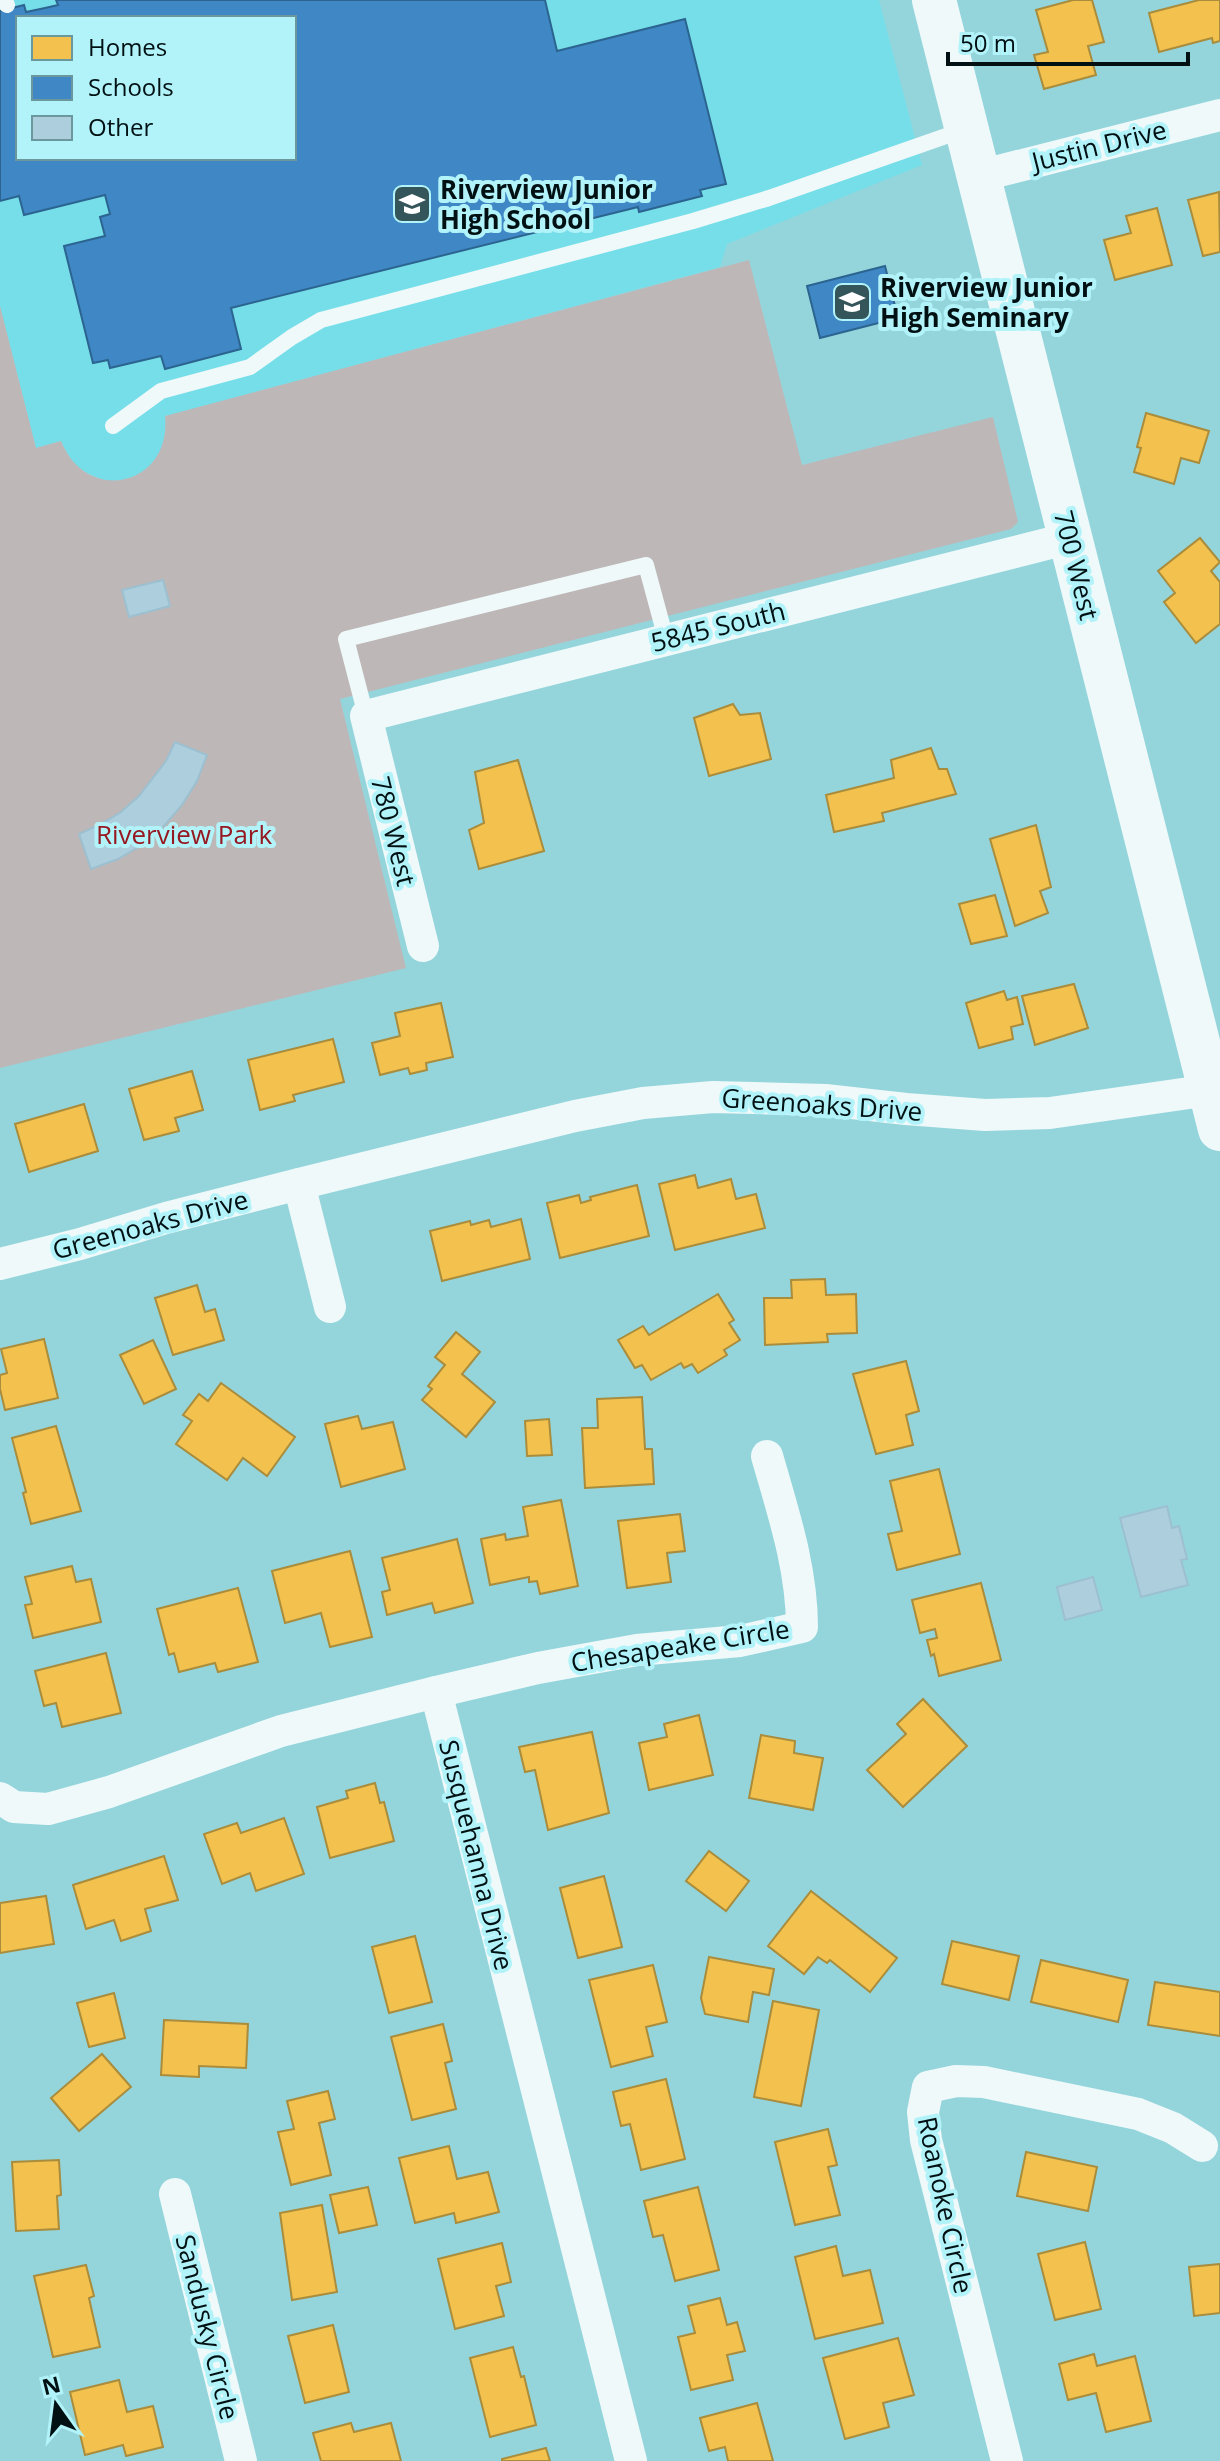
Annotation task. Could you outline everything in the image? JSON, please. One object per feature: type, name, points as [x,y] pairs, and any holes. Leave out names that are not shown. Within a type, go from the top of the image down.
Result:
[{"type":"main road","name":"700 West","points":[[934,0],[1217,1102]]},
{"type":"street","name":"Justin Drive","points":[[979,176],[1220,115]]},
{"type":"street","name":"5845 South","points":[[366,716],[1070,538]]},
{"type":"street","name":"780 West","points":[[366,716],[423,946]]},
{"type":"street","name":"Greenoaks Drive","points":[[0,1264],[299,1184],[575,1116],[643,1103],[713,1097],[825,1100],[985,1115],[1217,1102]]},
{"type":"street","points":[[299,1184],[330,1307]]},
{"type":"street","name":"Chesapeake Circle","points":[[436,1692],[538,1668],[637,1650],[740,1641],[802,1627],[798,1573],[767,1456]]},
{"type":"street","points":[[0,1798],[14,1807],[48,1809],[109,1792],[281,1731],[436,1692]]},
{"type":"street","name":"Susquehanna Drive","points":[[436,1692],[631,2461]]},
{"type":"street","name":"Roanoke Circle","points":[[1007,2461],[926,2140],[923,2112],[928,2087],[956,2081],[984,2082],[1138,2114],[1173,2128],[1202,2146]]},
{"type":"street","name":"Sandusky Circle","points":[[175,2194],[241,2461]]},
{"type":"lane","points":[[113,426],[161,391],[250,367],[321,320],[705,218],[966,129]]},
{"type":"lane","points":[[366,716],[346,639],[646,565],[666,639]]},
{"type":"shaded area","name":"Riverview Junior High School","points":[[0,0],[879,0],[922,165],[727,244],[720,267],[166,416],[167,430],[158,457],[135,476],[107,481],[82,471],[73,463],[61,441],[36,448],[0,306]]},
{"type":"green space","name":"Riverview Park","points":[[749,260],[802,465],[993,417],[1018,522],[1011,529],[340,699],[406,968],[0,1068],[0,306],[36,448],[61,441],[73,461],[89,474],[107,480],[125,479],[142,472],[155,459],[164,440],[165,416]]},
{"type":"building: Homes","points":[[1073,0],[1092,0],[1104,42],[1088,46],[1096,75],[1044,89],[1034,55],[1048,52],[1036,10]]},
{"type":"building: Homes","points":[[1199,0],[1220,0],[1220,41],[1213,43],[1212,38],[1159,52],[1149,13]]},
{"type":"building: Homes","points":[[1219,192],[1220,252],[1203,256],[1188,200]]},
{"type":"building: Homes","points":[[1157,208],[1172,265],[1115,280],[1104,240],[1131,233],[1126,216]]},
{"type":"building: Homes","points":[[1146,413],[1209,431],[1199,463],[1181,458],[1174,484],[1134,472]]},
{"type":"building: Homes","points":[[1200,538],[1220,562],[1211,571],[1220,582],[1220,624],[1196,643],[1164,602],[1175,593],[1158,571]]},
{"type":"building: Homes","points":[[733,704],[740,715],[760,713],[771,759],[709,776],[694,718]]},
{"type":"building: Homes","points":[[931,748],[939,769],[947,769],[956,794],[882,813],[884,821],[834,832],[826,795],[894,778],[891,760]]},
{"type":"building: Homes","points":[[518,760],[544,851],[479,869],[469,830],[484,823],[475,772]]},
{"type":"building: Homes","points":[[1036,825],[1051,887],[1040,891],[1048,913],[1015,926],[990,839]]},
{"type":"building: Homes","points":[[995,895],[1007,936],[971,944],[959,904]]},
{"type":"building: Homes","points":[[1074,984],[1088,1028],[1035,1045],[1022,996]]},
{"type":"building: Homes","points":[[1004,991],[1007,1000],[1017,997],[1023,1024],[1011,1027],[1013,1039],[979,1048],[966,1003]]},
{"type":"building: Homes","points":[[441,1003],[453,1057],[426,1063],[427,1070],[410,1074],[408,1068],[380,1075],[372,1043],[400,1036],[395,1013]]},
{"type":"building: Homes","points":[[333,1039],[344,1082],[293,1095],[295,1101],[260,1110],[248,1060]]},
{"type":"building: Homes","points":[[192,1071],[203,1110],[175,1118],[179,1131],[144,1140],[129,1089]]},
{"type":"building: Homes","points":[[84,1104],[98,1151],[29,1172],[15,1124]]},
{"type":"building: Homes","points":[[695,1175],[698,1188],[731,1179],[736,1199],[756,1194],[765,1228],[675,1250],[659,1184]]},
{"type":"building: Homes","points":[[637,1185],[649,1236],[560,1258],[547,1203],[579,1195],[581,1203],[591,1200],[590,1197]]},
{"type":"building: Homes","points":[[521,1219],[530,1259],[442,1281],[430,1231],[470,1221],[471,1225],[489,1220],[491,1227]]},
{"type":"building: Homes","points":[[825,1279],[826,1295],[856,1294],[857,1333],[827,1334],[828,1342],[765,1345],[764,1298],[792,1298],[791,1280]]},
{"type":"building: Homes","points":[[197,1285],[205,1312],[215,1309],[224,1340],[173,1355],[155,1298]]},
{"type":"building: Homes","points":[[718,1294],[734,1320],[729,1323],[740,1340],[724,1350],[727,1355],[698,1373],[692,1364],[684,1368],[681,1363],[651,1380],[642,1365],[635,1368],[618,1340],[643,1326],[649,1335]]},
{"type":"building: Homes","points":[[456,1332],[480,1352],[462,1374],[495,1402],[466,1437],[422,1400],[432,1389],[428,1386],[445,1365],[435,1357]]},
{"type":"building: Homes","points":[[44,1339],[58,1398],[5,1410],[0,1375],[7,1373],[1,1349]]},
{"type":"building: Homes","points":[[153,1340],[176,1389],[144,1404],[120,1355]]},
{"type":"building: Homes","points":[[906,1361],[919,1411],[906,1415],[913,1445],[876,1454],[853,1374]]},
{"type":"building: Homes","points":[[221,1383],[295,1437],[267,1476],[243,1458],[227,1480],[176,1444],[192,1421],[183,1415],[199,1394],[208,1401]]},
{"type":"building: Homes","points":[[642,1397],[645,1449],[652,1449],[654,1484],[585,1488],[582,1428],[598,1428],[597,1399]]},
{"type":"building: Homes","points":[[358,1416],[362,1429],[393,1422],[405,1469],[341,1487],[325,1424]]},
{"type":"building: Homes","points":[[549,1419],[552,1455],[527,1456],[525,1421]]},
{"type":"building: Homes","points":[[56,1426],[81,1511],[31,1524],[12,1438]]},
{"type":"building: Homes","points":[[939,1469],[960,1554],[897,1570],[888,1534],[902,1531],[890,1481]]},
{"type":"building: Homes","points":[[561,1500],[578,1586],[540,1594],[537,1581],[529,1582],[529,1577],[490,1585],[481,1539],[505,1534],[506,1540],[528,1536],[523,1507]]},
{"type":"building: Homes","points":[[680,1514],[685,1551],[667,1553],[671,1582],[627,1588],[618,1521]]},
{"type":"building: Homes","points":[[457,1539],[473,1603],[435,1613],[432,1603],[387,1615],[382,1592],[390,1590],[382,1558]]},
{"type":"building: Homes","points":[[350,1551],[372,1637],[330,1647],[321,1613],[285,1623],[272,1571]]},
{"type":"building: Homes","points":[[72,1566],[76,1582],[91,1579],[101,1622],[33,1638],[25,1605],[32,1604],[25,1577]]},
{"type":"building: Homes","points":[[981,1583],[1001,1660],[939,1676],[927,1640],[937,1638],[935,1629],[920,1633],[912,1600]]},
{"type":"building: Homes","points":[[238,1588],[258,1662],[218,1672],[215,1663],[179,1672],[174,1653],[169,1655],[157,1609]]},
{"type":"building: Homes","points":[[106,1653],[121,1713],[62,1727],[56,1703],[44,1706],[35,1671]]},
{"type":"building: Homes","points":[[923,1699],[967,1746],[903,1807],[867,1770],[906,1734],[897,1724]]},
{"type":"building: Homes","points":[[699,1715],[713,1775],[649,1790],[639,1743],[667,1737],[664,1724]]},
{"type":"building: Homes","points":[[592,1732],[609,1813],[548,1830],[535,1770],[525,1772],[519,1747]]},
{"type":"building: Homes","points":[[761,1735],[795,1741],[794,1753],[823,1758],[813,1810],[749,1798]]},
{"type":"building: Homes","points":[[375,1783],[380,1803],[384,1802],[394,1841],[330,1858],[317,1807],[348,1798],[346,1791]]},
{"type":"building: Homes","points":[[284,1818],[304,1874],[256,1891],[250,1873],[222,1884],[204,1834],[237,1823],[241,1833]]},
{"type":"building: Homes","points":[[709,1851],[749,1881],[726,1911],[686,1881]]},
{"type":"building: Homes","points":[[164,1856],[178,1900],[145,1909],[151,1931],[121,1941],[114,1920],[86,1929],[73,1885]]},
{"type":"building: Homes","points":[[604,1876],[622,1947],[578,1958],[560,1888]]},
{"type":"building: Homes","points":[[811,1891],[897,1958],[870,1992],[830,1960],[827,1963],[818,1957],[804,1974],[768,1946]]},
{"type":"building: Homes","points":[[46,1896],[54,1944],[0,1953],[0,1903]]},
{"type":"building: Homes","points":[[415,1936],[432,2002],[389,2013],[372,1947]]},
{"type":"building: Homes","points":[[952,1941],[1019,1956],[1009,2000],[942,1984]]},
{"type":"building: Homes","points":[[709,1957],[774,1969],[769,1995],[753,1992],[748,2022],[705,2014],[701,1998]]},
{"type":"building: Homes","points":[[1041,1960],[1128,1980],[1118,2022],[1031,2002]]},
{"type":"building: Homes","points":[[653,1965],[667,2022],[646,2027],[653,2056],[611,2067],[589,1980]]},
{"type":"building: Homes","points":[[1155,1982],[1220,1992],[1220,2036],[1148,2025]]},
{"type":"building: Homes","points":[[114,1993],[125,2038],[89,2047],[77,2003]]},
{"type":"building: Homes","points":[[773,2001],[819,2010],[801,2106],[754,2097]]},
{"type":"building: Homes","points":[[164,2020],[248,2024],[246,2068],[199,2066],[199,2077],[161,2075]]},
{"type":"building: Homes","points":[[443,2024],[452,2061],[445,2063],[456,2109],[412,2120],[391,2037]]},
{"type":"building: Homes","points":[[102,2054],[131,2087],[79,2131],[51,2098]]},
{"type":"building: Homes","points":[[666,2079],[685,2159],[641,2170],[630,2124],[621,2126],[613,2092]]},
{"type":"building: Homes","points":[[328,2091],[335,2119],[319,2123],[331,2175],[291,2185],[278,2132],[294,2129],[287,2101]]},
{"type":"building: Homes","points":[[828,2129],[837,2165],[828,2167],[840,2215],[795,2225],[775,2142]]},
{"type":"building: Homes","points":[[449,2146],[457,2179],[488,2172],[499,2212],[456,2223],[454,2213],[415,2223],[399,2158]]},
{"type":"building: Homes","points":[[1026,2152],[1097,2167],[1088,2211],[1017,2196]]},
{"type":"building: Homes","points":[[59,2160],[59,2229],[16,2231],[12,2162]]},
{"type":"building: Homes","points":[[368,2187],[377,2225],[339,2233],[330,2195]]},
{"type":"building: Homes","points":[[698,2187],[719,2270],[675,2281],[663,2235],[653,2237],[644,2201]]},
{"type":"building: Homes","points":[[322,2205],[337,2292],[292,2300],[280,2213]]},
{"type":"building: Homes","points":[[1085,2242],[1101,2309],[1055,2320],[1038,2254]]},
{"type":"building: Homes","points":[[502,2243],[511,2282],[496,2286],[504,2316],[455,2329],[438,2259]]},
{"type":"building: Homes","points":[[836,2246],[843,2276],[870,2270],[883,2323],[815,2339],[795,2257]]},
{"type":"building: Homes","points":[[1220,2264],[1220,2313],[1194,2316],[1189,2267]]},
{"type":"building: Homes","points":[[86,2265],[94,2296],[89,2298],[100,2347],[53,2357],[34,2276]]},
{"type":"building: Homes","points":[[720,2298],[727,2325],[737,2322],[745,2351],[727,2355],[733,2380],[691,2390],[678,2337],[695,2333],[688,2306]]},
{"type":"building: Homes","points":[[333,2325],[349,2392],[305,2403],[288,2336]]},
{"type":"building: Homes","points":[[898,2338],[914,2395],[883,2403],[889,2427],[845,2439],[823,2358]]},
{"type":"building: Homes","points":[[513,2347],[536,2425],[490,2437],[470,2358]]},
{"type":"building: Homes","points":[[1094,2354],[1097,2366],[1135,2356],[1151,2421],[1106,2432],[1096,2393],[1068,2400],[1059,2364]]},
{"type":"building: Homes","points":[[119,2380],[127,2412],[153,2406],[163,2447],[126,2456],[123,2445],[85,2455],[70,2392]]},
{"type":"building: Homes","points":[[757,2403],[773,2461],[728,2461],[725,2447],[709,2451],[700,2418]]},
{"type":"building: Homes","points":[[351,2423],[354,2432],[391,2423],[401,2461],[321,2461],[313,2433]]},
{"type":"building: Homes","points":[[546,2448],[550,2461],[502,2461],[502,2459]]},
{"type":"building: Schools","points":[[56,0],[545,0],[557,51],[685,19],[726,184],[700,190],[702,196],[639,212],[638,207],[231,308],[241,349],[165,369],[161,356],[110,368],[108,360],[93,363],[64,246],[105,236],[100,217],[110,214],[105,195],[24,215],[19,196],[0,201],[0,11],[24,5],[26,12],[58,5]]},
{"type":"building: Schools","name":"Riverview Junior High Seminary","points":[[885,266],[898,318],[820,338],[807,286]]},
{"type":"building: Other","points":[[163,580],[170,606],[129,617],[122,590]]},
{"type":"building: Other","points":[[175,742],[207,755],[197,781],[182,805],[142,845],[118,859],[91,869],[79,834],[121,812],[139,796],[166,761]]},
{"type":"building: Other","points":[[1167,1506],[1172,1528],[1179,1526],[1187,1559],[1181,1560],[1188,1585],[1141,1597],[1120,1518]]},
{"type":"building: Other","points":[[1093,1577],[1102,1610],[1065,1620],[1057,1587]]},
{"type":"place","name":"Riverview Junior High School","points":[[412,204]]},
{"type":"place","name":"Riverview Junior High Seminary","points":[[852,302]]}]
